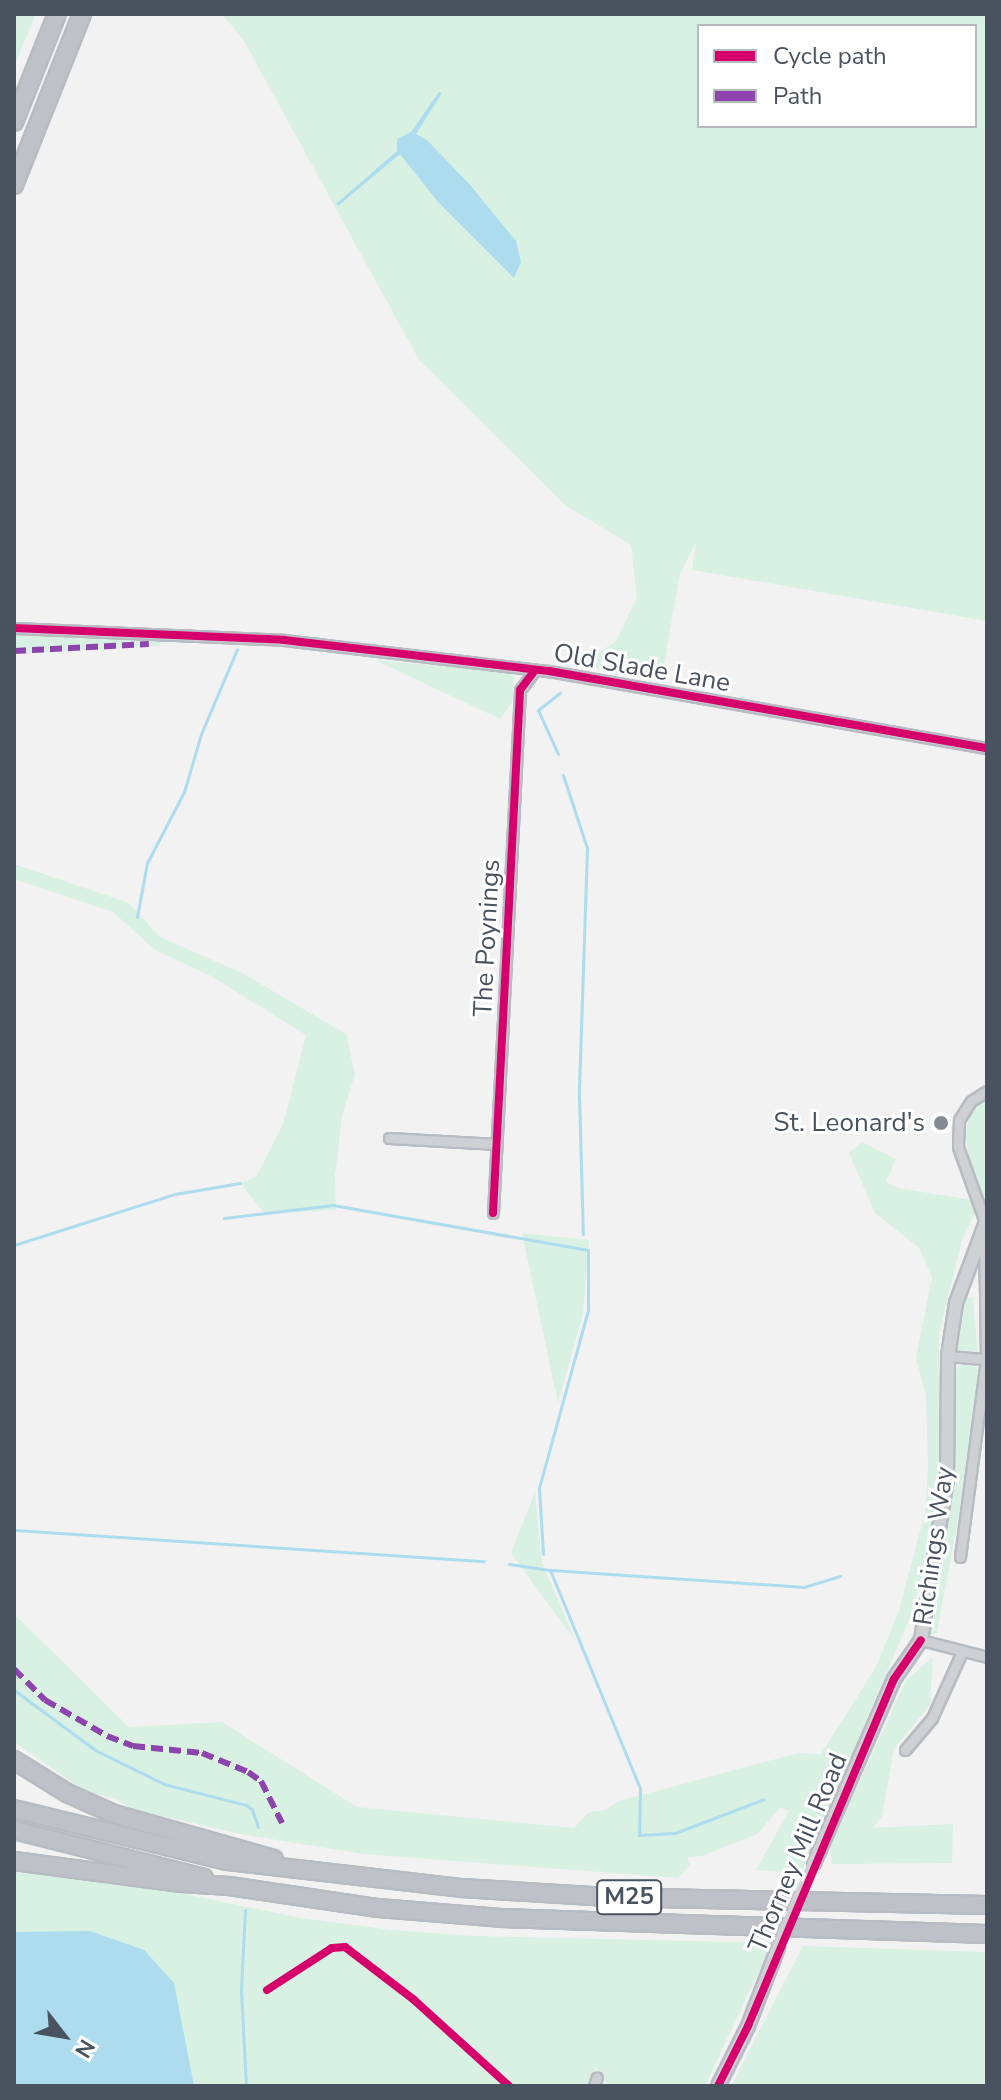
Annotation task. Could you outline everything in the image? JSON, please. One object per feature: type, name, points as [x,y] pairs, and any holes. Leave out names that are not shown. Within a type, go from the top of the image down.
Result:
[{"type":"highway","points":[[14,122],[57,14]]},
{"type":"highway","points":[[14,185],[82,14]]},
{"type":"highway","points":[[14,1760],[67,1793],[114,1814],[302,1868]]},
{"type":"highway","name":"M25","points":[[14,1809],[187,1852],[536,1894],[987,1905]]},
{"type":"highway","name":"M25","points":[[14,1830],[229,1886],[378,1908],[561,1922],[987,1934]]},
{"type":"highway","points":[[14,1861],[182,1883],[229,1886]]},
{"type":"street","name":"Old Slade Lane","points":[[14,628],[284,640],[535,670],[987,748]]},
{"type":"street","name":"The Poynings","points":[[493,1213],[520,690],[535,670]]},
{"type":"street","points":[[985,1222],[958,1147],[959,1120],[971,1101],[987,1091]]},
{"type":"street","points":[[389,1138],[497,1144]]},
{"type":"street","name":"Richings Way","points":[[921,1640],[947,1479],[948,1356],[956,1303],[985,1222]]},
{"type":"street","name":"Richings Way","points":[[960,1557],[986,1359],[985,1222]]},
{"type":"street","points":[[948,1356],[986,1359]]},
{"type":"street","points":[[921,1640],[962,1652],[986,1655]]},
{"type":"street","name":"Thorney Mill Road","points":[[718,2086],[748,2026],[778,1948],[894,1679],[921,1640]]},
{"type":"street","points":[[905,1750],[932,1718],[962,1652]]},
{"type":"green space","points":[[14,14],[36,14],[14,66]]},
{"type":"green space","points":[[222,14],[987,14],[987,621],[692,570],[696,543],[680,573],[661,683],[580,665],[616,641],[637,597],[631,545],[565,505],[419,360],[244,41]]},
{"type":"green space","points":[[14,632],[162,640],[159,646],[16,654]]},
{"type":"green space","points":[[375,660],[508,672],[514,676],[512,703],[500,719]]},
{"type":"green space","points":[[14,864],[129,903],[160,937],[242,973],[346,1034],[355,1074],[342,1116],[335,1177],[336,1210],[265,1214],[240,1183],[257,1176],[284,1121],[306,1035],[211,976],[155,950],[113,912],[14,879]]},
{"type":"green space","points":[[987,1096],[987,1207],[983,1212],[965,1131],[971,1115]]},
{"type":"green space","points":[[862,1142],[896,1159],[886,1182],[898,1188],[972,1200],[977,1209],[962,1240],[939,1334],[941,1482],[937,1514],[912,1613],[801,1873],[756,1870],[789,1811],[781,1807],[757,1834],[702,1856],[687,1857],[690,1865],[678,1878],[363,1854],[241,1834],[135,1810],[111,1797],[86,1792],[14,1742],[14,1614],[129,1727],[222,1722],[357,1807],[574,1828],[589,1812],[605,1810],[619,1801],[798,1753],[821,1754],[876,1667],[899,1610],[925,1513],[928,1468],[926,1396],[916,1358],[932,1277],[919,1248],[875,1213],[849,1153]]},
{"type":"green space","points":[[522,1233],[589,1240],[583,1314],[558,1403]]},
{"type":"green space","points":[[973,1297],[978,1355],[954,1353],[961,1300]]},
{"type":"green space","points":[[965,1362],[980,1370],[960,1509],[937,1633],[925,1636],[942,1563],[953,1370]]},
{"type":"green space","points":[[535,1492],[542,1563],[576,1642],[511,1553]]},
{"type":"green space","points":[[933,1657],[930,1705],[894,1749],[882,1816],[873,1828],[953,1824],[952,1863],[832,1864],[830,1847],[906,1680]]},
{"type":"green space","points":[[14,1870],[131,1883],[301,1918],[392,1930],[473,1936],[772,1943],[705,2086],[608,2086],[596,2068],[588,2086],[14,2086]]},
{"type":"green space","points":[[803,1946],[987,1952],[987,2086],[731,2086]]},
{"type":"water","points":[[439,92],[442,93],[416,134],[427,140],[471,186],[516,241],[521,262],[514,278],[438,202],[400,154],[338,206],[336,204],[397,151],[397,139],[411,132]]},
{"type":"water","points":[[90,1931],[144,1950],[174,1983],[194,2086],[14,2086],[14,1932]]},
{"type":"waterway","points":[[137,917],[147,863],[184,792],[201,734],[237,649]]},
{"type":"waterway","points":[[558,754],[538,710],[560,693]]},
{"type":"waterway","points":[[563,775],[587,848],[579,1095],[583,1234]]},
{"type":"waterway","points":[[14,1245],[175,1194],[240,1183]]},
{"type":"waterway","points":[[224,1218],[333,1205],[588,1250],[588,1310],[539,1488],[543,1554]]},
{"type":"waterway","points":[[14,1530],[484,1561]]},
{"type":"waterway","points":[[509,1564],[550,1570],[804,1587],[840,1576]]},
{"type":"waterway","points":[[550,1570],[640,1788],[639,1835],[675,1833],[764,1799]]},
{"type":"waterway","points":[[14,1690],[95,1750],[164,1784],[246,1805],[252,1809],[258,1827]]},
{"type":"waterway","points":[[245,1910],[241,1990],[246,2086]]},
{"type":"marked path","points":[[14,651],[149,644]]},
{"type":"marked path","points":[[14,1669],[45,1700],[107,1736],[133,1746],[202,1753],[248,1772],[261,1781],[282,1823]]},
{"type":"cycle path","points":[[14,628],[284,640],[549,671],[987,748]]},
{"type":"cycle path","points":[[493,1213],[520,690],[535,670]]},
{"type":"cycle path","points":[[718,2086],[748,2026],[894,1679],[921,1640]]},
{"type":"cycle path","points":[[267,1990],[332,1948],[345,1947],[413,1999],[509,2086]]},
{"type":"place","name":"St. Leonard's","points":[[941,1123]]}]
